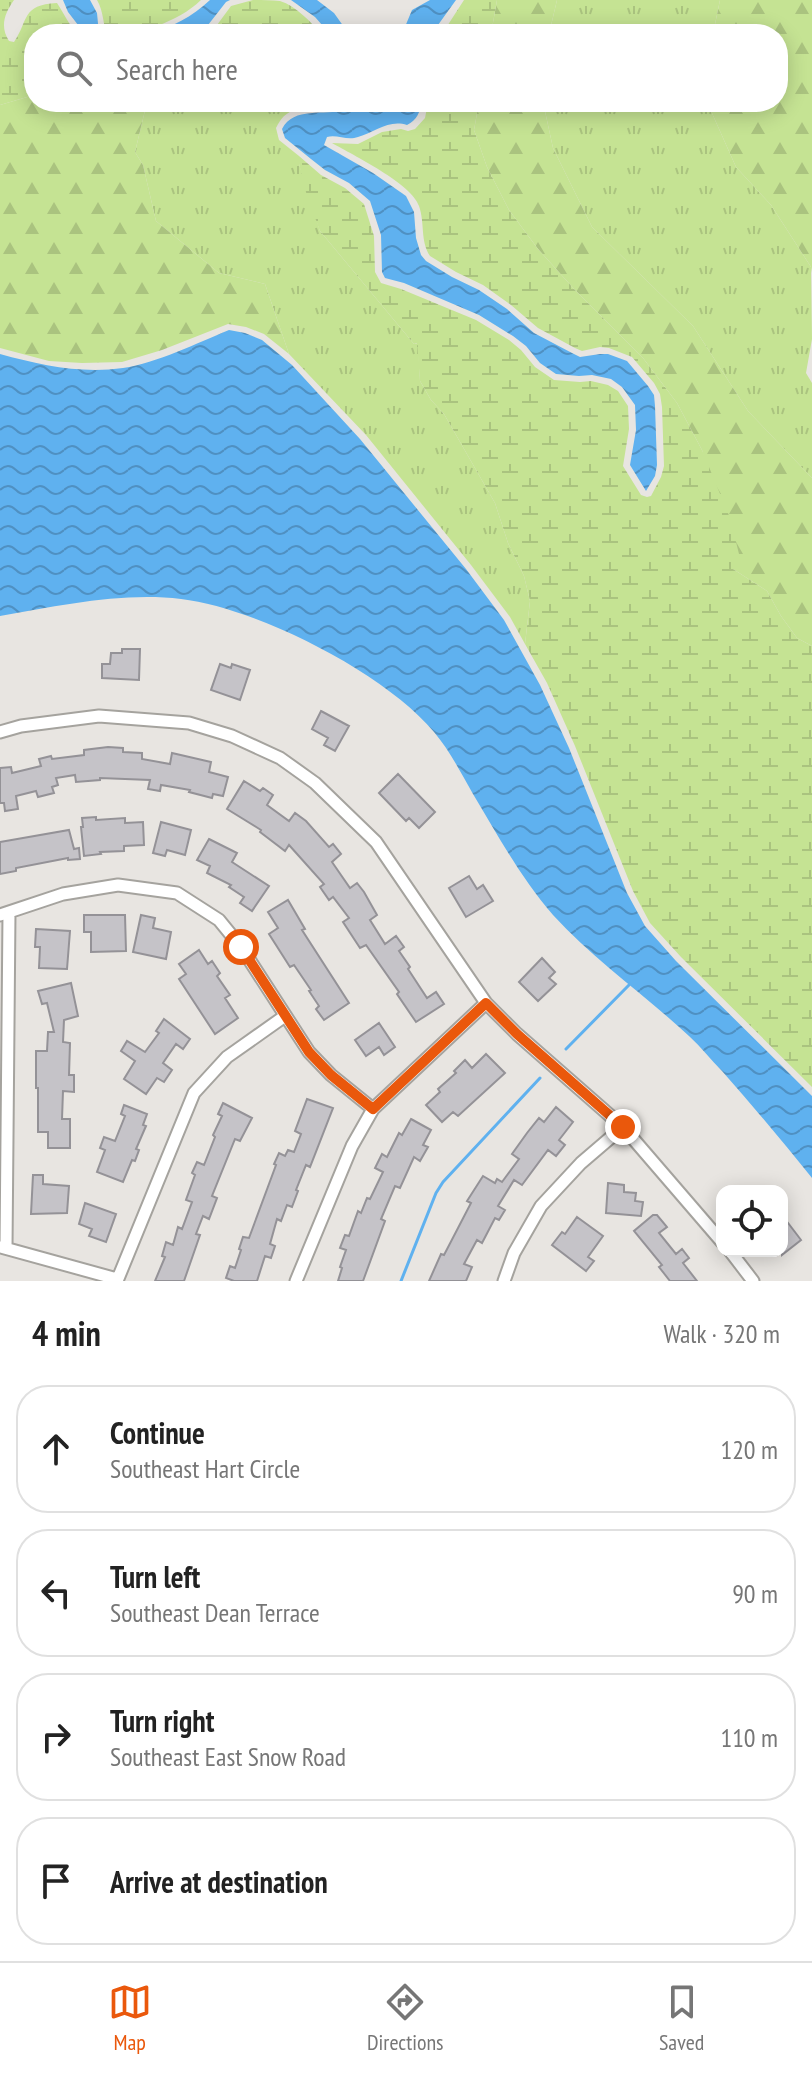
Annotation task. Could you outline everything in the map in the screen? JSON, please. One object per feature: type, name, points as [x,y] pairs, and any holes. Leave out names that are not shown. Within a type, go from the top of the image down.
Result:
[{"type":"street","points":[[0,732],[21,726],[99,716],[189,723],[232,736],[280,758],[315,783],[376,842],[486,1003],[623,1127],[716,1235]]},
{"type":"street","points":[[285,1016],[227,1057],[194,1093],[117,1280],[3,1248],[5,914],[63,894],[118,885],[177,893],[219,920],[241,947],[309,1052],[331,1075],[373,1109]]},
{"type":"street","points":[[296,1281],[352,1146],[373,1109],[486,1003]]},
{"type":"street","points":[[504,1281],[514,1253],[541,1206],[581,1163],[623,1127]]},
{"type":"street","points":[[735,1257],[753,1281]]},
{"type":"green space","points":[[0,0],[14,0],[4,20],[9,41],[14,42],[28,15],[32,10],[57,3],[71,24],[24,24],[24,98],[0,105]]},
{"type":"green space","points":[[97,0],[201,0],[162,24],[105,24]]},
{"type":"green space","points":[[253,0],[286,3],[312,24],[218,24],[231,6]]},
{"type":"green space","points":[[464,0],[497,0],[493,24],[448,24]]},
{"type":"green space","points":[[497,0],[557,0],[551,24],[493,24]]},
{"type":"green space","points":[[557,0],[720,0],[715,24],[551,24]]},
{"type":"green space","points":[[720,0],[812,0],[812,273],[771,205],[736,167],[711,112],[788,112],[788,24],[715,24]]},
{"type":"green space","points":[[24,98],[24,112],[145,112],[135,152],[143,165],[156,221],[219,273],[265,284],[289,354],[264,334],[228,324],[122,362],[49,361],[0,348],[0,105]]},
{"type":"green space","points":[[145,112],[289,112],[276,128],[279,140],[299,156],[320,231],[414,344],[418,343],[420,381],[444,414],[495,503],[508,543],[524,576],[530,601],[525,644],[510,617],[471,565],[366,435],[289,354],[265,284],[219,273],[156,221],[143,165],[135,152]]},
{"type":"green space","points":[[426,112],[477,112],[474,130],[487,167],[509,210],[538,249],[575,290],[643,358],[677,403],[702,450],[730,518],[739,554],[733,569],[767,591],[797,638],[812,646],[812,1087],[650,923],[633,891],[547,683],[525,644],[530,601],[524,576],[508,543],[495,503],[444,414],[420,381],[417,343],[414,344],[320,231],[307,196],[299,156],[364,204],[374,236],[375,272],[381,283],[476,320],[509,340],[535,367],[554,380],[591,381],[618,391],[628,406],[629,429],[623,466],[641,495],[651,496],[664,466],[662,407],[654,383],[632,357],[609,348],[582,351],[575,348],[538,328],[483,285],[430,256],[425,244],[421,212],[414,197],[381,171],[332,143],[358,144],[382,132],[408,131],[415,129]]},
{"type":"green space","points":[[477,112],[545,112],[553,148],[592,227],[693,326],[748,411],[812,478],[812,646],[797,638],[767,591],[733,569],[702,450],[677,403],[643,358],[575,290],[538,249],[509,210],[487,167],[474,130]]},
{"type":"green space","points":[[545,112],[711,112],[736,167],[771,205],[811,267],[812,339],[806,373],[812,383],[812,478],[748,411],[693,326],[592,227],[553,148]]},
{"type":"water","points":[[63,0],[90,0],[97,13],[98,24],[77,24]]},
{"type":"water","points":[[210,0],[230,0],[209,24],[174,24]]},
{"type":"water","points":[[291,0],[317,0],[334,13],[342,24],[321,24]]},
{"type":"water","points":[[430,0],[456,0],[439,24],[406,24],[412,10]]},
{"type":"water","points":[[419,112],[407,125],[388,125],[354,138],[327,137],[324,145],[406,196],[414,212],[421,255],[426,261],[479,290],[534,333],[580,357],[608,354],[627,361],[654,395],[657,465],[655,476],[646,491],[630,465],[636,430],[635,405],[622,387],[611,379],[592,375],[556,374],[513,336],[479,315],[385,278],[382,272],[381,235],[370,201],[285,138],[282,129],[287,122],[310,113]]},
{"type":"water","points":[[229,330],[262,340],[292,365],[360,439],[504,620],[540,685],[569,748],[627,893],[645,926],[676,961],[812,1096],[812,1178],[693,1040],[585,947],[553,915],[510,856],[440,739],[412,710],[384,688],[352,666],[282,629],[246,615],[181,599],[113,599],[0,616],[0,354],[61,367],[107,370],[163,357]]},
{"type":"building","points":[[122,649],[140,649],[139,680],[102,678],[102,664],[110,664],[111,653],[122,653]]},
{"type":"building","points":[[220,664],[250,670],[240,700],[211,690]]},
{"type":"building","points":[[321,711],[349,726],[335,751],[324,745],[328,738],[312,729]]},
{"type":"building","points":[[108,747],[142,753],[142,759],[170,764],[172,753],[211,762],[209,772],[228,777],[223,796],[213,794],[212,798],[161,785],[160,791],[148,789],[150,780],[100,778],[76,782],[75,775],[56,778],[58,785],[52,787],[54,793],[38,797],[36,791],[16,796],[18,809],[5,811],[4,803],[0,803],[0,768],[11,767],[12,773],[41,766],[39,759],[84,755],[84,750]]},
{"type":"building","points":[[398,774],[435,812],[419,828],[409,818],[406,821],[379,793]]},
{"type":"building","points":[[244,781],[273,795],[267,805],[289,821],[295,813],[329,847],[333,844],[341,854],[332,862],[350,888],[357,883],[364,892],[377,915],[370,920],[385,944],[396,936],[404,947],[399,951],[410,967],[408,969],[427,998],[436,992],[444,1004],[416,1022],[366,945],[360,948],[343,922],[349,918],[333,897],[329,900],[320,887],[324,884],[289,845],[285,851],[261,830],[227,809]]},
{"type":"building","points":[[96,817],[96,820],[125,818],[125,823],[143,822],[144,845],[124,846],[124,851],[84,856],[82,818]]},
{"type":"building","points":[[161,822],[191,830],[185,855],[167,850],[165,856],[153,853]]},
{"type":"building","points":[[69,830],[74,849],[79,848],[80,859],[68,858],[0,874],[0,842]]},
{"type":"building","points":[[209,839],[237,853],[232,862],[269,886],[252,911],[240,903],[244,897],[229,887],[231,885],[207,873],[210,866],[197,860]]},
{"type":"building","points":[[469,876],[477,889],[483,885],[493,901],[466,917],[449,888]]},
{"type":"building","points":[[288,900],[305,929],[302,930],[349,1003],[324,1020],[316,1009],[319,1006],[311,990],[294,965],[290,967],[269,934],[278,928],[268,912]]},
{"type":"building","points":[[84,915],[125,915],[126,951],[91,952],[91,932],[84,932]]},
{"type":"building","points":[[141,915],[155,918],[153,928],[171,932],[166,959],[133,952]]},
{"type":"building","points":[[36,929],[70,931],[67,969],[39,968],[40,947],[35,947]]},
{"type":"building","points":[[199,950],[208,964],[212,961],[220,973],[217,976],[230,995],[225,998],[238,1018],[215,1034],[179,979],[186,974],[179,964]]},
{"type":"building","points":[[542,958],[555,972],[549,978],[556,984],[538,1001],[519,982]]},
{"type":"building","points":[[71,983],[78,1016],[64,1020],[63,1042],[70,1043],[69,1075],[74,1075],[74,1092],[63,1091],[62,1119],[70,1119],[70,1148],[48,1148],[48,1132],[38,1132],[36,1051],[47,1051],[48,1032],[54,1032],[47,1003],[42,1004],[38,991]]},
{"type":"building","points":[[164,1019],[190,1039],[183,1049],[176,1044],[163,1063],[172,1070],[164,1082],[157,1078],[146,1094],[124,1079],[135,1061],[121,1051],[127,1041],[145,1052],[159,1033],[156,1031]]},
{"type":"building","points":[[379,1023],[395,1047],[384,1055],[379,1047],[366,1056],[355,1040]]},
{"type":"building","points":[[486,1054],[505,1073],[458,1116],[453,1112],[442,1122],[426,1105],[465,1060],[472,1068]]},
{"type":"building","points":[[307,1099],[333,1108],[310,1167],[306,1165],[292,1207],[287,1205],[281,1221],[277,1219],[270,1244],[275,1246],[271,1258],[265,1256],[257,1281],[226,1278],[230,1266],[235,1268],[243,1237],[249,1238],[279,1153],[285,1156],[288,1150],[294,1152],[301,1134],[295,1131]]},
{"type":"building","points":[[223,1103],[252,1118],[240,1141],[235,1139],[212,1196],[217,1198],[209,1219],[203,1216],[196,1234],[200,1235],[184,1281],[155,1281],[165,1257],[162,1256],[166,1242],[173,1245],[178,1227],[182,1229],[192,1202],[186,1200],[195,1175],[192,1173],[197,1162],[204,1165],[222,1116],[218,1114]]},
{"type":"building","points":[[124,1105],[147,1114],[143,1125],[146,1126],[136,1149],[139,1150],[123,1182],[97,1172],[105,1150],[100,1148],[104,1137],[115,1141],[125,1116],[121,1114]]},
{"type":"building","points":[[556,1107],[573,1122],[559,1140],[565,1145],[556,1156],[548,1150],[522,1185],[514,1180],[498,1206],[505,1210],[499,1220],[495,1218],[482,1243],[477,1240],[464,1264],[472,1267],[466,1281],[429,1281],[471,1203],[467,1201],[483,1176],[495,1183],[497,1179],[502,1182],[519,1159],[512,1154],[527,1133],[539,1118],[544,1122]]},
{"type":"building","points":[[411,1119],[431,1130],[423,1145],[428,1147],[420,1161],[414,1157],[400,1188],[395,1186],[381,1219],[385,1221],[363,1281],[338,1281],[346,1250],[340,1248],[345,1235],[349,1236],[358,1211],[361,1213],[367,1198],[370,1199],[383,1172],[375,1168],[382,1154],[387,1157],[399,1133],[402,1135]]},
{"type":"building","points":[[33,1175],[43,1175],[43,1184],[69,1186],[67,1213],[31,1214]]},
{"type":"building","points":[[608,1183],[624,1185],[624,1192],[636,1193],[635,1201],[643,1202],[641,1216],[606,1213]]},
{"type":"building","points":[[85,1203],[116,1214],[106,1242],[89,1236],[92,1229],[79,1224]]},
{"type":"building","points":[[657,1215],[667,1227],[659,1233],[676,1254],[682,1249],[689,1258],[683,1263],[697,1281],[670,1281],[659,1267],[662,1265],[634,1231]]},
{"type":"building","points":[[577,1217],[603,1236],[588,1257],[594,1261],[586,1271],[552,1245]]},
{"type":"building","points":[[788,1223],[801,1240],[788,1250]]},
{"type":"waterway","points":[[566,1049],[629,985]]},
{"type":"waterway","points":[[401,1281],[443,1182],[540,1078]]},
{"type":"route","points":[[241,947],[309,1052],[331,1075],[373,1109],[486,1003],[623,1127]]}]
